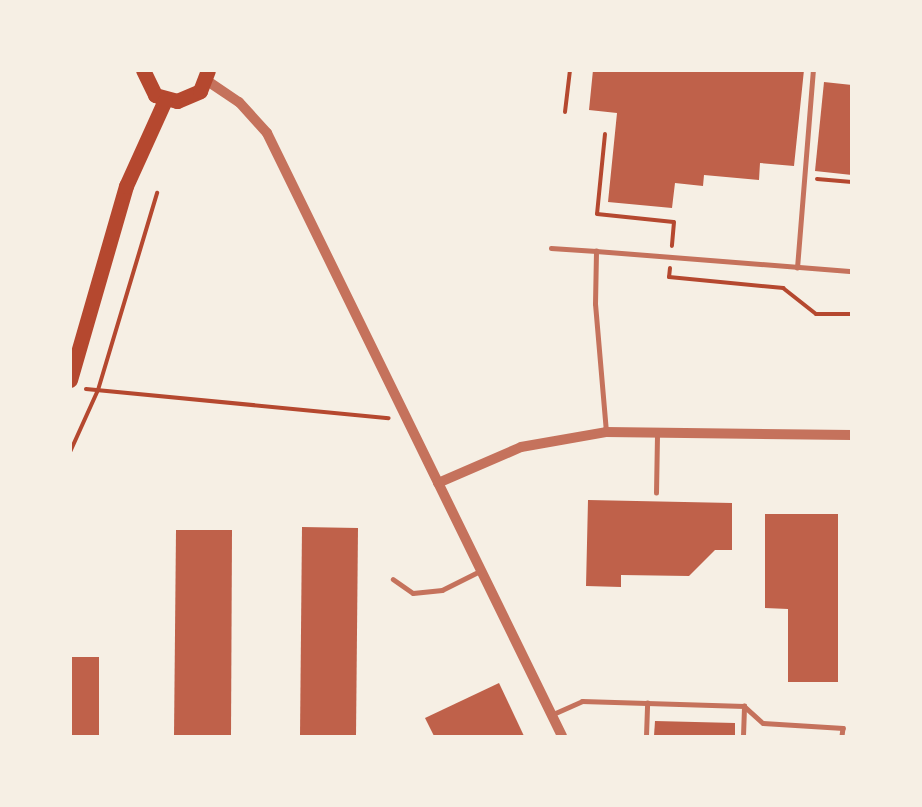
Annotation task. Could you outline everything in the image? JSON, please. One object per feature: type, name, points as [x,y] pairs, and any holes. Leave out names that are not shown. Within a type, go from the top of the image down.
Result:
[{"type":"main road","points":[[142,70],[148,87],[165,100],[189,98],[207,76]]},
{"type":"main road","points":[[75,384],[126,186],[165,100]]},
{"type":"street","points":[[207,76],[239,102],[267,133],[561,736]]},
{"type":"street","points":[[438,483],[521,447],[606,432],[852,435]]},
{"type":"lane","points":[[797,268],[813,70]]},
{"type":"lane","points":[[551,248],[852,271]]},
{"type":"lane","points":[[596,251],[596,304],[606,432]]},
{"type":"lane","points":[[656,493],[657,433]]},
{"type":"lane","points":[[393,579],[413,592],[442,590],[481,571]]},
{"type":"lane","points":[[551,715],[582,701],[744,706],[763,723],[843,728],[842,736]]},
{"type":"lane","points":[[646,736],[647,703]]},
{"type":"lane","points":[[743,736],[744,706]]},
{"type":"path","points":[[565,112],[570,70]]},
{"type":"path","points":[[805,177],[852,182]]},
{"type":"path","points":[[70,452],[98,390],[157,193]]},
{"type":"path","points":[[75,384],[98,390],[407,420]]},
{"type":"building","points":[[593,70],[804,70],[794,166],[760,163],[759,180],[704,175],[703,186],[675,183],[672,208],[608,202],[617,113],[589,110]]},
{"type":"building","points":[[824,82],[852,85],[852,175],[815,171]]},
{"type":"building","points":[[588,500],[732,503],[732,550],[715,550],[689,576],[621,575],[621,587],[586,586]]},
{"type":"building","points":[[765,514],[838,514],[838,682],[788,682],[788,609],[765,608]]},
{"type":"building","points":[[302,527],[358,528],[356,736],[300,736]]},
{"type":"building","points":[[176,530],[232,530],[231,736],[174,736]]},
{"type":"building","points":[[70,657],[99,657],[99,736],[70,736]]},
{"type":"building","points":[[499,683],[524,736],[434,736],[425,718]]},
{"type":"building","points":[[655,721],[735,723],[735,736],[654,736]]}]
